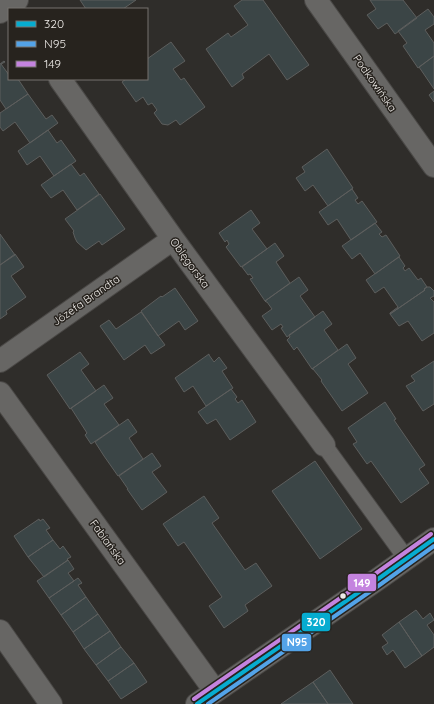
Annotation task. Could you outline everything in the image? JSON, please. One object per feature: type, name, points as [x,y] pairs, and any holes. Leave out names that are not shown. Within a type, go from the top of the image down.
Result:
[{"type":"street","name":"Podkowińska","points":[[316,0],[381,93],[432,161]]},
{"type":"street","name":"Oblęgorska","points":[[61,80],[173,239],[324,445]]},
{"type":"street","name":"Józefa Brandta","points":[[0,361],[173,239]]},
{"type":"street","name":"Fabiańska","points":[[0,393],[215,691]]},
{"type":"street","points":[[324,445],[406,558]]},
{"type":"street","points":[[197,704],[434,539]]},
{"type":"street","points":[[0,631],[51,704]]},
{"type":"building","points":[[80,0],[136,0],[124,8],[85,8]]},
{"type":"building","points":[[242,0],[263,0],[309,65],[287,80],[269,54],[242,74],[244,78],[232,87],[206,49],[228,33],[231,37],[248,25],[234,6]]},
{"type":"building","points":[[370,0],[403,0],[417,18],[395,34],[387,23],[378,29],[367,15],[376,9]]},
{"type":"building","points":[[428,9],[434,17],[434,24],[425,30],[434,43],[434,56],[418,68],[403,46],[407,43],[398,31]]},
{"type":"building","points":[[171,42],[185,61],[173,69],[181,80],[184,78],[205,107],[180,125],[176,120],[168,125],[162,124],[154,113],[157,110],[152,103],[148,105],[143,97],[136,102],[122,82],[125,80],[148,80],[148,58]]},
{"type":"building","points":[[434,56],[434,89],[419,67]]},
{"type":"building","points":[[4,61],[5,62],[1,64],[8,74],[8,80],[19,80],[28,94],[6,109],[0,100],[0,64]]},
{"type":"building","points":[[434,91],[434,102],[429,95]]},
{"type":"building","points":[[28,94],[46,119],[52,115],[58,123],[30,143],[15,122],[3,131],[0,127],[0,113]]},
{"type":"building","points":[[48,130],[57,143],[61,140],[76,161],[54,176],[40,156],[27,165],[18,151]]},
{"type":"building","points":[[327,149],[353,188],[328,206],[313,185],[305,191],[296,178],[305,172],[302,167]]},
{"type":"building","points":[[71,164],[80,176],[84,173],[99,194],[77,210],[63,190],[51,198],[41,185]]},
{"type":"building","points":[[352,189],[358,198],[355,200],[358,204],[362,201],[377,222],[351,240],[337,219],[328,225],[319,212]]},
{"type":"building","points":[[100,194],[125,229],[102,245],[99,241],[86,250],[77,242],[73,232],[74,231],[65,219]]},
{"type":"building","points":[[251,210],[260,223],[252,229],[267,249],[241,267],[226,247],[229,244],[227,240],[225,242],[219,233]]},
{"type":"building","points":[[375,223],[382,232],[379,234],[382,237],[386,235],[400,256],[375,274],[360,253],[352,259],[342,246]]},
{"type":"building","points":[[0,234],[15,255],[0,265]]},
{"type":"building","points":[[275,243],[284,256],[276,262],[290,283],[265,301],[250,279],[253,278],[250,274],[248,275],[242,267]]},
{"type":"building","points":[[15,254],[24,267],[11,276],[26,297],[6,311],[7,314],[0,319],[0,265]]},
{"type":"building","points":[[399,257],[405,266],[403,268],[405,271],[409,268],[418,280],[421,278],[427,287],[424,289],[425,290],[390,314],[398,307],[384,287],[375,293],[366,280]]},
{"type":"building","points":[[299,277],[308,290],[300,296],[315,317],[287,337],[281,328],[283,327],[281,324],[272,330],[262,316],[272,309],[265,301]]},
{"type":"building","points":[[430,287],[434,291],[434,296],[430,298],[434,302],[434,333],[422,341],[408,321],[399,326],[390,314],[425,290],[424,289]]},
{"type":"building","points":[[175,288],[198,321],[185,330],[179,321],[158,336],[141,311],[161,296],[162,297]]},
{"type":"building","points":[[323,311],[332,324],[324,330],[338,350],[312,369],[297,347],[294,350],[287,340],[290,337],[289,335]]},
{"type":"building","points":[[141,312],[165,345],[151,354],[145,345],[124,360],[100,326],[109,320],[116,329]]},
{"type":"building","points":[[347,344],[356,358],[348,364],[368,393],[342,411],[321,381],[322,380],[312,369]]},
{"type":"building","points":[[80,352],[89,364],[81,370],[96,391],[70,409],[47,375]]},
{"type":"building","points":[[209,354],[214,362],[219,357],[227,368],[222,371],[233,388],[206,406],[193,386],[184,392],[175,378]]},
{"type":"building","points":[[434,361],[434,404],[423,411],[406,386],[415,381],[411,376]]},
{"type":"building","points":[[104,385],[113,398],[104,404],[119,425],[91,444],[85,435],[87,433],[71,408]]},
{"type":"building","points":[[231,389],[237,397],[235,399],[238,403],[242,400],[256,422],[230,440],[216,419],[207,424],[198,412]]},
{"type":"building","points":[[385,402],[396,419],[394,420],[425,465],[419,469],[429,483],[401,503],[371,461],[367,464],[353,444],[357,442],[348,428]]},
{"type":"building","points":[[128,419],[137,432],[129,438],[143,459],[118,476],[95,442]]},
{"type":"building","points":[[152,453],[161,466],[152,472],[167,492],[142,510],[119,476]]},
{"type":"building","points":[[315,461],[362,529],[320,559],[272,491]]},
{"type":"building","points":[[204,496],[219,518],[212,523],[245,570],[256,563],[272,586],[245,605],[248,611],[224,628],[209,606],[222,597],[184,542],[178,546],[163,524]]},
{"type":"building","points":[[39,519],[40,521],[43,519],[50,528],[46,530],[53,540],[28,557],[14,536]]},
{"type":"building","points":[[53,540],[60,549],[63,546],[71,557],[44,577],[28,557]]},
{"type":"building","points":[[68,560],[74,569],[68,573],[74,581],[49,598],[37,581]]},
{"type":"building","points":[[78,578],[82,583],[78,585],[86,597],[61,615],[49,598]]},
{"type":"building","points":[[86,597],[98,614],[73,632],[61,615]]},
{"type":"building","points":[[416,610],[423,619],[430,613],[434,620],[427,625],[434,635],[434,647],[422,656],[399,622]]},
{"type":"building","points":[[98,614],[110,631],[84,649],[73,632]]},
{"type":"building","points":[[399,622],[422,656],[405,668],[393,650],[387,655],[382,647],[388,643],[382,635]]},
{"type":"building","points":[[110,631],[121,647],[96,665],[84,649]]},
{"type":"building","points":[[121,647],[134,663],[108,681],[96,665]]},
{"type":"building","points":[[134,663],[147,682],[121,699],[108,681]]},
{"type":"building","points":[[330,670],[353,704],[328,704],[313,682]]},
{"type":"building","points":[[313,682],[328,704],[281,704]]},
{"type":"transit line","name":"149","points":[[194,699],[431,534]]},
{"type":"transit line","name":"320","points":[[197,704],[434,539]]},
{"type":"transit line","name":"N95","points":[[208,704],[434,546]]}]
